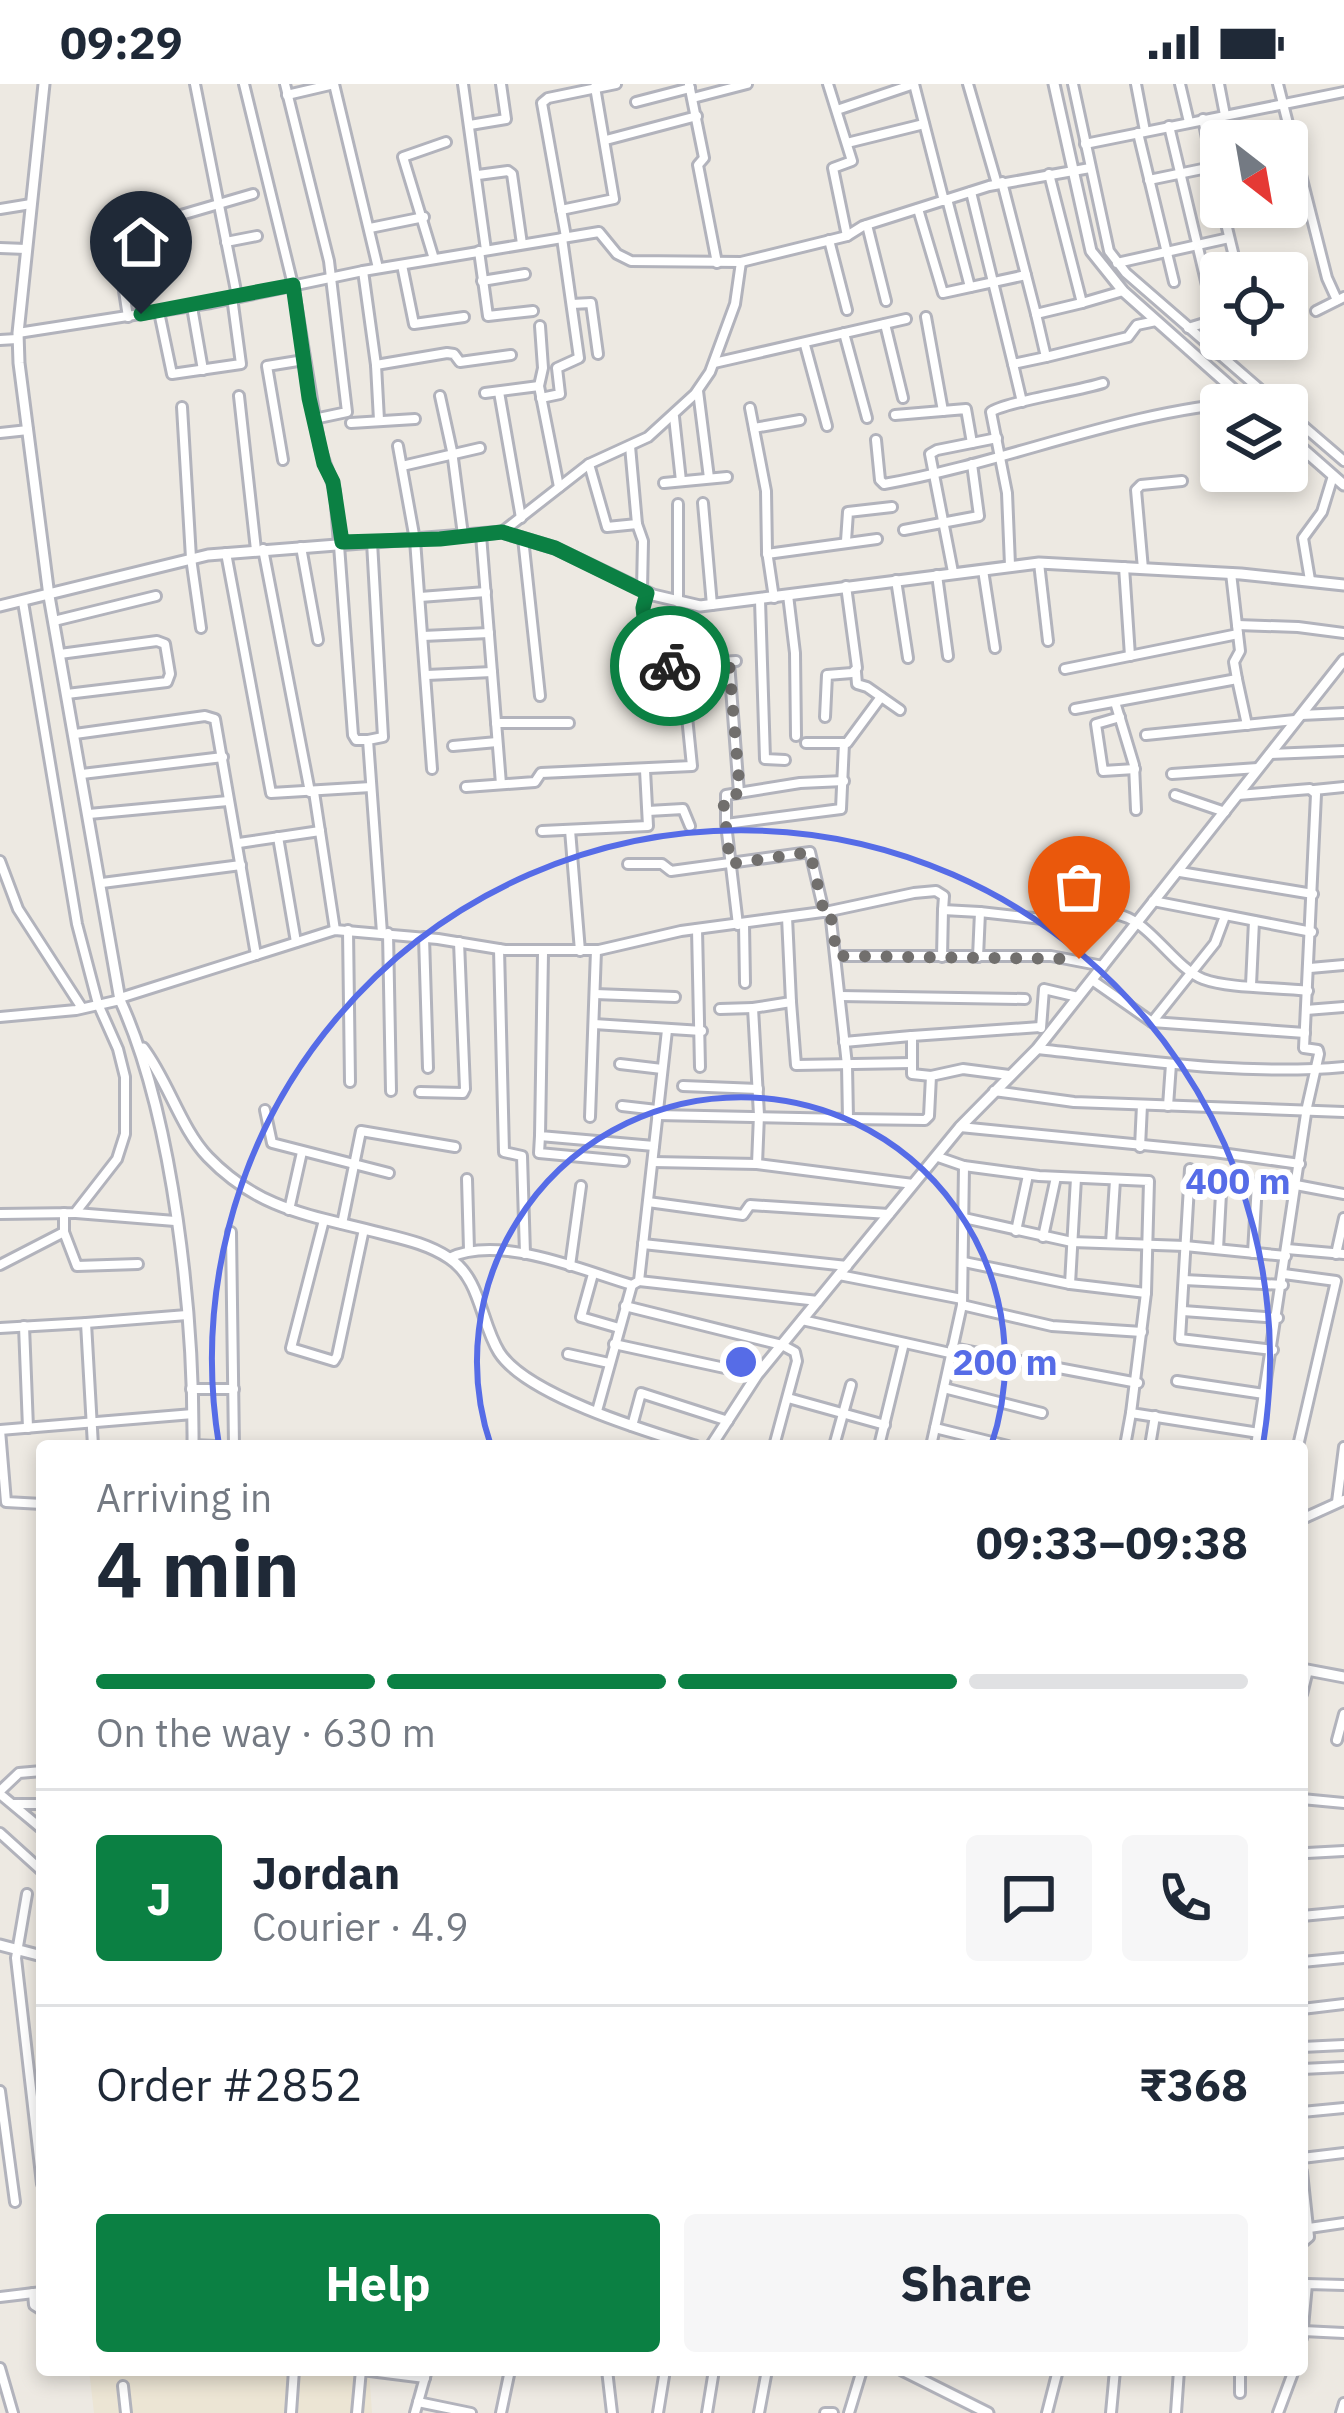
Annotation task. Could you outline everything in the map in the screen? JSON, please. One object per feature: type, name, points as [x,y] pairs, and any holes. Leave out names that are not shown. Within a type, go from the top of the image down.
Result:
[{"type":"street","points":[[44,84],[18,336],[49,596],[120,999],[140,1043],[164,1076],[204,1154],[247,1192],[289,1210],[418,1243],[449,1258],[471,1277],[485,1327],[502,1358],[536,1382],[597,1411],[676,1440]]},
{"type":"street","points":[[158,312],[172,374],[242,364],[226,242],[195,84]]},
{"type":"street","points":[[244,84],[293,285],[324,464],[333,482],[342,542],[356,740],[383,737],[372,542]]},
{"type":"street","points":[[314,419],[347,412],[332,277],[286,89],[334,84],[378,268]]},
{"type":"street","points":[[464,84],[478,175],[488,316],[532,311]]},
{"type":"street","points":[[470,125],[506,119],[501,84]]},
{"type":"street","points":[[541,398],[560,394],[557,368],[579,358],[542,103],[616,84]]},
{"type":"street","points":[[643,84],[641,101],[747,84]]},
{"type":"street","points":[[828,84],[852,161],[832,170],[847,236]]},
{"type":"street","points":[[837,110],[914,84],[970,287]]},
{"type":"street","points":[[968,84],[1046,356]]},
{"type":"street","points":[[1054,84],[1117,263],[1200,339]]},
{"type":"street","points":[[1073,84],[1085,144],[1082,169],[1091,250],[1123,290],[1227,384]]},
{"type":"street","points":[[1136,84],[1149,180],[1174,282]]},
{"type":"street","points":[[1180,84],[1189,122]]},
{"type":"street","points":[[1220,84],[1225,115]]},
{"type":"street","points":[[1278,84],[1327,278],[1341,298],[1316,311]]},
{"type":"street","points":[[1310,84],[1312,98]]},
{"type":"street","points":[[561,210],[613,202],[595,87]]},
{"type":"street","points":[[690,90],[705,153],[698,165],[717,263]]},
{"type":"street","points":[[1085,144],[1344,92]]},
{"type":"street","points":[[605,140],[697,116]]},
{"type":"street","points":[[847,143],[924,124]]},
{"type":"street","points":[[1169,126],[1200,252]]},
{"type":"street","points":[[434,259],[403,157],[446,142]]},
{"type":"street","points":[[0,340],[378,268],[599,232],[617,254],[631,261],[741,262],[847,236],[867,225],[1000,183],[1082,169]]},
{"type":"street","points":[[1149,180],[1200,169]]},
{"type":"street","points":[[478,175],[512,174],[522,244]]},
{"type":"street","points":[[1049,174],[1082,303]]},
{"type":"street","points":[[971,192],[1022,402]]},
{"type":"street","points":[[181,215],[253,194]]},
{"type":"street","points":[[0,209],[31,204]]},
{"type":"street","points":[[918,209],[941,290],[947,294],[1026,275]]},
{"type":"street","points":[[370,228],[424,217]]},
{"type":"street","points":[[867,225],[886,301]]},
{"type":"street","points":[[1226,228],[1233,252]]},
{"type":"street","points":[[226,242],[257,236]]},
{"type":"street","points":[[1117,263],[1229,238]]},
{"type":"street","points":[[829,240],[847,310]]},
{"type":"street","points":[[117,245],[128,316]]},
{"type":"street","points":[[0,248],[26,249]]},
{"type":"street","points":[[502,532],[590,464],[630,446],[674,417],[698,390],[735,304],[741,262]]},
{"type":"street","points":[[401,264],[414,324],[464,317]]},
{"type":"street","points":[[363,271],[379,420]]},
{"type":"street","points":[[482,281],[525,274]]},
{"type":"street","points":[[1036,314],[1123,290]]},
{"type":"street","points":[[572,304],[591,303],[598,354]]},
{"type":"street","points":[[192,306],[203,370]]},
{"type":"street","points":[[926,317],[943,411]]},
{"type":"street","points":[[713,364],[905,319]]},
{"type":"street","points":[[1013,364],[1128,338],[1137,325],[1156,321]]},
{"type":"street","points":[[885,324],[903,398]]},
{"type":"street","points":[[1187,328],[1200,324]]},
{"type":"street","points":[[540,326],[543,368],[539,386],[559,489]]},
{"type":"street","points":[[844,333],[867,418]]},
{"type":"street","points":[[805,345],[827,426]]},
{"type":"street","points":[[376,365],[447,353],[460,362],[511,355]]},
{"type":"street","points":[[283,460],[267,366],[304,360]]},
{"type":"street","points":[[1225,360],[1253,384]]},
{"type":"street","points":[[1010,565],[1007,493],[994,408],[1103,383]]},
{"type":"street","points":[[485,393],[539,386]]},
{"type":"street","points":[[698,390],[709,478]]},
{"type":"street","points":[[499,392],[521,518]]},
{"type":"street","points":[[239,396],[260,550],[320,831],[335,930]]},
{"type":"street","points":[[440,396],[463,537]]},
{"type":"street","points":[[182,407],[191,558],[201,628]]},
{"type":"street","points":[[750,408],[768,506],[767,554],[774,598]]},
{"type":"street","points":[[876,440],[881,483],[1200,408]]},
{"type":"street","points":[[895,416],[969,411],[972,443]]},
{"type":"street","points":[[674,417],[681,481]]},
{"type":"street","points":[[351,423],[415,419]]},
{"type":"street","points":[[754,428],[800,420]]},
{"type":"street","points":[[0,433],[28,430]]},
{"type":"street","points":[[953,572],[932,452],[997,438]]},
{"type":"street","points":[[1308,440],[1341,459],[1344,444]]},
{"type":"street","points":[[398,446],[415,540],[432,769]]},
{"type":"street","points":[[630,446],[637,524],[644,542],[643,608],[651,666],[733,662],[740,793]]},
{"type":"street","points":[[1308,447],[1344,485]]},
{"type":"street","points":[[402,466],[480,448]]},
{"type":"street","points":[[590,464],[607,526],[637,524]]},
{"type":"street","points":[[904,530],[979,516],[972,464]]},
{"type":"street","points":[[1310,580],[1303,538],[1322,512],[1333,476]]},
{"type":"street","points":[[664,483],[727,477]]},
{"type":"street","points":[[1143,568],[1136,490],[1142,485],[1182,481]]},
{"type":"street","points":[[703,503],[712,605]]},
{"type":"street","points":[[678,602],[679,504]]},
{"type":"street","points":[[846,541],[848,512],[892,507]]},
{"type":"street","points":[[0,607],[191,558],[502,532],[555,548],[644,591],[678,602],[712,605],[1039,562],[1344,585]]},
{"type":"street","points":[[481,535],[501,784]]},
{"type":"street","points":[[523,538],[540,696]]},
{"type":"street","points":[[767,554],[877,538]]},
{"type":"street","points":[[301,546],[318,640]]},
{"type":"street","points":[[226,554],[268,788],[274,795],[371,787]]},
{"type":"street","points":[[1039,562],[1048,641]]},
{"type":"street","points":[[982,568],[995,648]]},
{"type":"street","points":[[1124,568],[1130,656]]},
{"type":"street","points":[[1231,573],[1240,655],[1234,662],[1246,725]]},
{"type":"street","points":[[936,574],[948,656]]},
{"type":"street","points":[[896,579],[908,658]]},
{"type":"street","points":[[846,586],[856,684],[867,686],[900,710]]},
{"type":"street","points":[[420,597],[486,592]]},
{"type":"street","points":[[54,621],[156,596]]},
{"type":"street","points":[[788,596],[796,736]]},
{"type":"street","points":[[760,600],[765,759],[785,760]]},
{"type":"street","points":[[23,602],[77,924],[98,1004],[125,1077],[124,1134],[118,1159],[70,1213],[64,1232],[77,1266],[138,1264]]},
{"type":"street","points":[[1065,669],[1238,630],[1344,633]]},
{"type":"street","points":[[423,636],[489,633]]},
{"type":"street","points":[[60,654],[157,641],[165,644],[169,680],[67,694]]},
{"type":"street","points":[[715,1440],[757,1375],[960,1127],[1036,1048],[1045,1029],[1092,980],[1343,663]]},
{"type":"street","points":[[825,717],[827,675],[856,670]]},
{"type":"street","points":[[427,675],[492,672]]},
{"type":"street","points":[[1075,709],[1238,679]]},
{"type":"street","points":[[466,787],[535,782],[541,773],[692,766],[684,687]]},
{"type":"street","points":[[727,824],[841,809],[844,743],[881,697]]},
{"type":"street","points":[[1115,702],[1135,770],[1136,810]]},
{"type":"street","points":[[1146,735],[1344,713]]},
{"type":"street","points":[[75,734],[211,717],[217,721],[256,955]]},
{"type":"street","points":[[1120,717],[1096,724],[1103,771],[1135,770]]},
{"type":"street","points":[[496,723],[569,724]]},
{"type":"street","points":[[368,740],[385,933],[391,1091]]},
{"type":"street","points":[[453,746],[497,742]]},
{"type":"street","points":[[806,743],[844,743]]},
{"type":"street","points":[[1270,754],[1344,751]]},
{"type":"street","points":[[82,774],[223,757]]},
{"type":"street","points":[[1172,774],[1259,768]]},
{"type":"street","points":[[542,830],[649,825],[645,770]]},
{"type":"street","points":[[746,983],[723,798],[844,782]]},
{"type":"street","points":[[1238,795],[1344,787]]},
{"type":"street","points":[[1257,1440],[1319,1052],[1304,1049],[1312,932],[1313,790]]},
{"type":"street","points":[[1175,795],[1225,812]]},
{"type":"street","points":[[89,814],[227,800]]},
{"type":"street","points":[[648,812],[683,809],[690,826]]},
{"type":"street","points":[[569,830],[580,950]]},
{"type":"street","points":[[239,842],[320,831]]},
{"type":"street","points":[[278,837],[296,942]]},
{"type":"street","points":[[628,864],[662,864],[671,871],[810,852],[837,956],[848,1119]]},
{"type":"street","points":[[0,861],[4,891],[82,1008]]},
{"type":"street","points":[[102,884],[241,865]]},
{"type":"street","points":[[1180,872],[1313,894]]},
{"type":"street","points":[[0,1018],[120,999],[335,930],[499,949],[596,950],[936,891],[944,896],[943,957]]},
{"type":"street","points":[[1153,901],[1312,932]]},
{"type":"street","points":[[943,910],[1086,924],[1096,917],[1138,920],[1206,980],[1308,991]]},
{"type":"street","points":[[978,957],[980,912]]},
{"type":"street","points":[[1152,1022],[1215,943],[1226,916]]},
{"type":"street","points":[[787,917],[796,1064],[913,1064]]},
{"type":"street","points":[[1251,985],[1254,921]]},
{"type":"street","points":[[697,929],[700,1067]]},
{"type":"street","points":[[348,931],[350,1082]]},
{"type":"street","points":[[424,937],[428,1068]]},
{"type":"street","points":[[420,1092],[463,1093],[465,1089],[459,942]]},
{"type":"street","points":[[499,949],[504,1151],[508,1156],[539,1153],[624,1161]]},
{"type":"street","points":[[590,1117],[596,950]]},
{"type":"street","points":[[539,1153],[544,952]]},
{"type":"street","points":[[837,956],[1051,956],[1103,966]]},
{"type":"street","points":[[1309,968],[1344,965]]},
{"type":"street","points":[[1092,980],[1152,1022],[1305,1034]]},
{"type":"street","points":[[1045,1029],[1044,989],[1078,997]]},
{"type":"street","points":[[595,994],[675,997]]},
{"type":"street","points":[[840,996],[1024,999]]},
{"type":"street","points":[[720,1009],[791,1002]]},
{"type":"street","points":[[1306,1010],[1344,1006]]},
{"type":"street","points":[[754,1008],[757,1164]]},
{"type":"street","points":[[594,1024],[702,1031]]},
{"type":"street","points":[[844,1042],[1045,1029]]},
{"type":"street","points":[[597,1411],[625,1306],[636,1283],[667,1030]]},
{"type":"street","points":[[912,1036],[914,1075],[963,1070],[1009,1075]]},
{"type":"street","points":[[140,1043],[175,1221],[187,1315],[193,1440]]},
{"type":"street","points":[[1036,1048],[1171,1064],[1344,1067]]},
{"type":"street","points":[[620,1064],[662,1069]]},
{"type":"street","points":[[1168,1106],[1171,1064]]},
{"type":"street","points":[[622,1106],[657,1112],[925,1120],[931,1076]]},
{"type":"street","points":[[683,1086],[758,1089]]},
{"type":"street","points":[[994,1090],[1075,1102],[1344,1112]]},
{"type":"street","points":[[1140,1148],[1142,1105]]},
{"type":"street","points":[[265,1110],[270,1141],[388,1173]]},
{"type":"street","points":[[960,1127],[1300,1164]]},
{"type":"street","points":[[342,1224],[362,1131],[454,1147]]},
{"type":"street","points":[[540,1136],[654,1146]]},
{"type":"street","points":[[289,1210],[302,1152]]},
{"type":"street","points":[[522,1156],[525,1254]]},
{"type":"street","points":[[938,1157],[964,1166],[1028,1174],[1150,1182],[1138,1384],[1126,1440]]},
{"type":"street","points":[[652,1162],[757,1164],[913,1184]]},
{"type":"street","points":[[932,1440],[962,1302],[964,1166]]},
{"type":"street","points":[[1190,1169],[1182,1342],[1273,1350]]},
{"type":"street","points":[[1016,1231],[1028,1174]]},
{"type":"street","points":[[1218,1249],[1222,1175]]},
{"type":"street","points":[[1042,1237],[1056,1177]]},
{"type":"street","points":[[1070,1284],[1076,1178]]},
{"type":"street","points":[[467,1179],[469,1250]]},
{"type":"street","points":[[1111,1243],[1114,1180]]},
{"type":"street","points":[[1253,1253],[1257,1183]]},
{"type":"street","points":[[1296,1185],[1344,1194]]},
{"type":"street","points":[[570,1266],[581,1186]]},
{"type":"street","points":[[648,1202],[741,1214],[750,1204],[889,1214]]},
{"type":"street","points":[[0,1214],[70,1213],[175,1221]]},
{"type":"street","points":[[964,1218],[1072,1242],[1340,1254],[1344,1218]]},
{"type":"street","points":[[324,1220],[292,1348],[327,1360],[338,1356],[364,1229]]},
{"type":"street","points":[[0,1265],[64,1232]]},
{"type":"street","points":[[231,1232],[234,1440]]},
{"type":"street","points":[[643,1244],[843,1270],[1052,1326],[1142,1332]]},
{"type":"street","points":[[449,1258],[469,1250],[525,1254],[636,1283],[818,1300]]},
{"type":"street","points":[[964,1262],[1070,1284],[1146,1293]]},
{"type":"street","points":[[593,1274],[581,1317],[619,1328]]},
{"type":"street","points":[[1184,1280],[1340,1282],[1300,1440]]},
{"type":"street","points":[[625,1306],[782,1345],[797,1355],[776,1440]]},
{"type":"street","points":[[1183,1311],[1278,1318]]},
{"type":"street","points":[[0,1328],[187,1315]]},
{"type":"street","points":[[802,1321],[1138,1384]]},
{"type":"street","points":[[86,1323],[92,1440]]},
{"type":"street","points":[[24,1327],[28,1428]]},
{"type":"street","points":[[881,1440],[904,1343]]},
{"type":"street","points":[[614,1344],[757,1375]]},
{"type":"street","points":[[568,1354],[609,1363]]},
{"type":"street","points":[[1177,1381],[1265,1394]]},
{"type":"street","points":[[836,1440],[851,1385]]},
{"type":"street","points":[[944,1388],[1042,1413]]},
{"type":"street","points":[[191,1389],[234,1389]]},
{"type":"street","points":[[632,1426],[641,1393],[728,1421]]},
{"type":"street","points":[[787,1398],[885,1425]]},
{"type":"street","points":[[1131,1413],[1258,1433]]},
{"type":"street","points":[[36,1504],[11,1505],[3,1495],[0,1430],[193,1414]]},
{"type":"street","points":[[1151,1440],[1155,1416]]},
{"type":"street","points":[[935,1428],[984,1440]]},
{"type":"street","points":[[1308,1516],[1341,1501],[1344,1447]]},
{"type":"street","points":[[1308,1671],[1344,1677]]},
{"type":"street","points":[[1337,1740],[1344,1714]]},
{"type":"street","points":[[36,1772],[19,1773],[0,1792],[36,1824]]},
{"type":"street","points":[[1308,1800],[1344,1803]]},
{"type":"street","points":[[13,1804],[36,1804]]},
{"type":"street","points":[[0,1833],[36,1866]]},
{"type":"street","points":[[1308,1853],[1344,1851]]},
{"type":"street","points":[[27,1894],[16,1948],[36,2130]]},
{"type":"street","points":[[1308,1915],[1344,1912]]},
{"type":"street","points":[[0,1945],[36,1954]]},
{"type":"street","points":[[1308,1961],[1344,1958]]},
{"type":"street","points":[[1308,2008],[1344,2004]]},
{"type":"street","points":[[1308,2047],[1344,2045]]},
{"type":"street","points":[[1308,2069],[1344,2067]]},
{"type":"street","points":[[0,2091],[15,2202]]},
{"type":"street","points":[[1308,2111],[1344,2108]]},
{"type":"street","points":[[1308,2157],[1344,2153]]},
{"type":"street","points":[[1308,2220],[1308,2238]]},
{"type":"street","points":[[1309,2228],[1344,2223]]},
{"type":"street","points":[[1308,2292],[1310,2282],[1344,2285]]},
{"type":"street","points":[[0,2297],[36,2292]]},
{"type":"street","points":[[1308,2334],[1344,2333]]},
{"type":"street","points":[[0,2368],[13,2413]]},
{"type":"street","points":[[292,2413],[294,2376]]},
{"type":"street","points":[[357,2413],[360,2376]]},
{"type":"street","points":[[425,2376],[417,2408],[470,2413]]},
{"type":"street","points":[[502,2413],[509,2376]]},
{"type":"street","points":[[605,2376],[612,2413]]},
{"type":"street","points":[[658,2413],[664,2376]]},
{"type":"street","points":[[707,2413],[713,2376]]},
{"type":"street","points":[[759,2413],[766,2376]]},
{"type":"street","points":[[849,2413],[860,2376]]},
{"type":"street","points":[[914,2376],[988,2413]]},
{"type":"street","points":[[1048,2413],[1057,2376]]},
{"type":"street","points":[[1111,2413],[1114,2376]]},
{"type":"street","points":[[1176,2413],[1179,2376]]},
{"type":"street","points":[[1240,2376],[1240,2393]]},
{"type":"street","points":[[1278,2413],[1292,2376]]},
{"type":"street","points":[[123,2386],[126,2413]]},
{"type":"street","points":[[1341,2413],[1344,2403]]},
{"type":"shaded area","points":[[90,2376],[369,2376],[372,2413],[94,2413]]},
{"type":"way so far","points":[[670,666],[729,662],[740,793],[723,798],[730,864],[810,852],[824,912],[830,911],[837,956],[1079,959]]},
{"type":"route","points":[[141,314],[293,285],[309,398],[324,464],[332,476],[342,542],[502,532],[555,548],[647,593],[643,608],[649,662],[653,667],[670,666]]}]
